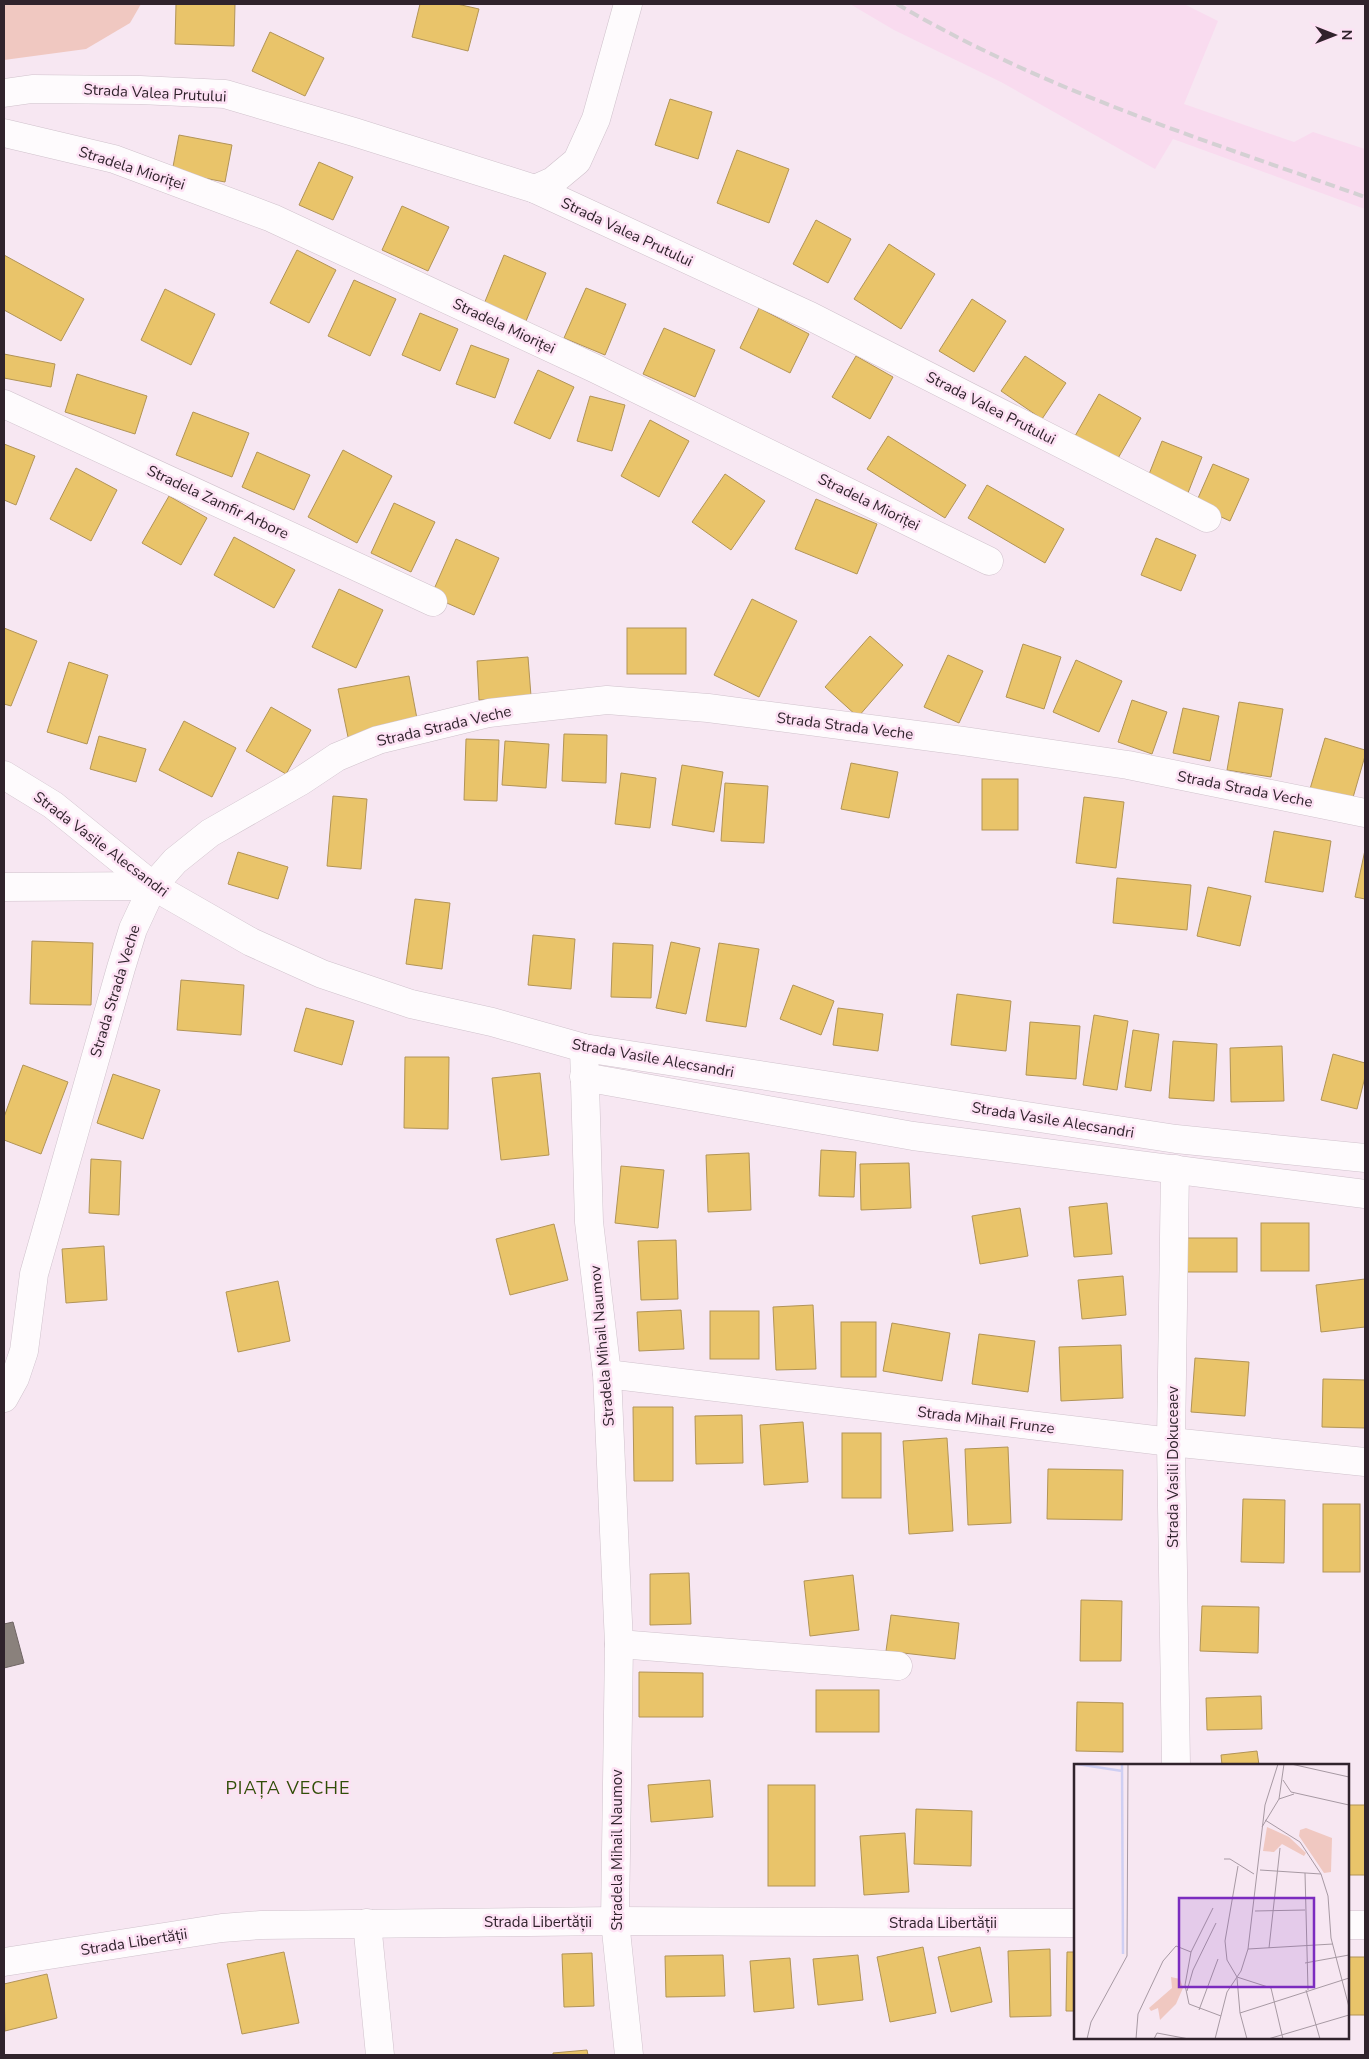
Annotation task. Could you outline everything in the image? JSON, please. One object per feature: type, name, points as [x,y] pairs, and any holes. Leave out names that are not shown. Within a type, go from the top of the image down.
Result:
[{"type":"street","points":[[534,189],[553,181],[577,161],[596,119],[628,4]]},
{"type":"street","name":"Strada Valea Prutului","points":[[4,93],[42,89],[140,90],[225,94],[354,132],[534,189],[810,316],[1207,518]]},
{"type":"street","name":"Stradela Mioriței","points":[[4,132],[114,159],[272,218],[594,368],[989,561]]},
{"type":"street","name":"Stradela Zamfir Arbore","points":[[4,404],[433,602]]},
{"type":"street","name":"Strada Strada Veche","points":[[4,1398],[15,1378],[24,1351],[34,1274],[121,968],[133,929],[153,886],[175,861],[210,833],[301,781],[337,757],[378,740],[489,713],[606,700],[708,708],[963,741],[1128,766],[1365,814]]},
{"type":"street","name":"Strada Vasile Alecsandri","points":[[4,775],[53,805],[153,886],[251,942],[322,974],[411,1004],[492,1022],[584,1048],[1176,1139],[1365,1158]]},
{"type":"street","points":[[4,887],[153,886]]},
{"type":"street","name":"Stradela Mihail Naumov","points":[[584,1048],[589,1222],[607,1374],[619,1644],[615,1921],[629,2055]]},
{"type":"street","points":[[584,1077],[913,1136],[1365,1194]]},
{"type":"street","name":"Strada Vasili Dokuceaev","points":[[1175,1169],[1171,1442],[1176,1764]]},
{"type":"street","name":"Strada Mihail Frunze","points":[[607,1374],[1171,1442],[1365,1462]]},
{"type":"street","points":[[619,1644],[898,1666]]},
{"type":"street","name":"Strada Libertății","points":[[4,1962],[222,1928],[301,1924],[615,1921],[1074,1924]]},
{"type":"street","points":[[367,1923],[380,2055]]},
{"type":"street","points":[[1349,1924],[1365,1925]]},
{"type":"shaded area","points":[[4,4],[141,4],[130,23],[86,49],[4,60]]},
{"type":"shaded area","points":[[850,4],[1184,4],[1218,21],[1184,104],[1294,142],[1313,132],[1365,149],[1365,209],[1173,139],[1155,169],[1001,82],[894,30]]},
{"type":"building: Homes","points":[[176,4],[235,4],[234,46],[175,44]]},
{"type":"building: Homes","points":[[420,4],[457,4],[479,9],[468,51],[412,37]]},
{"type":"building: Homes","points":[[270,32],[324,58],[305,96],[252,71]]},
{"type":"building: Homes","points":[[670,99],[712,112],[698,159],[655,145]]},
{"type":"building: Homes","points":[[179,135],[232,145],[225,182],[172,172]]},
{"type":"building: Homes","points":[[737,150],[789,169],[769,223],[717,203]]},
{"type":"building: Homes","points":[[319,162],[353,177],[333,220],[299,205]]},
{"type":"building: Homes","points":[[402,206],[449,227],[428,271],[382,250]]},
{"type":"building: Homes","points":[[816,220],[851,239],[828,283],[793,264]]},
{"type":"building: Homes","points":[[889,244],[935,274],[901,329],[854,299]]},
{"type":"building: Homes","points":[[297,250],[336,270],[309,323],[270,303]]},
{"type":"building: Homes","points":[[4,255],[84,299],[61,341],[4,310]]},
{"type":"building: Homes","points":[[504,255],[546,273],[526,321],[484,304]]},
{"type":"building: Homes","points":[[354,280],[396,299],[370,356],[328,336]]},
{"type":"building: Homes","points":[[586,288],[626,304],[605,355],[564,338]]},
{"type":"building: Homes","points":[[165,289],[215,314],[191,365],[141,340]]},
{"type":"building: Homes","points":[[972,299],[1006,321],[974,372],[939,351]]},
{"type":"building: Homes","points":[[759,308],[809,334],[790,373],[740,348]]},
{"type":"building: Homes","points":[[420,313],[458,329],[440,371],[402,355]]},
{"type":"building: Homes","points":[[664,328],[715,350],[695,397],[643,374]]},
{"type":"building: Homes","points":[[471,345],[509,359],[495,398],[456,384]]},
{"type":"building: Homes","points":[[4,354],[55,364],[51,387],[4,378]]},
{"type":"building: Homes","points":[[856,356],[893,377],[870,419],[832,397]]},
{"type":"building: Homes","points":[[1025,356],[1066,383],[1042,419],[1001,391]]},
{"type":"building: Homes","points":[[538,370],[574,387],[550,439],[514,423]]},
{"type":"building: Homes","points":[[77,374],[147,396],[135,434],[65,412]]},
{"type":"building: Homes","points":[[1099,394],[1141,418],[1117,460],[1075,436]]},
{"type":"building: Homes","points":[[590,396],[625,405],[612,451],[577,441]]},
{"type":"building: Homes","points":[[193,412],[249,433],[232,477],[176,455]]},
{"type":"building: Homes","points":[[650,420],[689,441],[659,497],[621,476]]},
{"type":"building: Homes","points":[[888,436],[966,485],[945,518],[867,469]]},
{"type":"building: Homes","points":[[1162,441],[1202,457],[1186,498],[1146,482]]},
{"type":"building: Homes","points":[[4,444],[35,456],[16,505],[4,500]]},
{"type":"building: Homes","points":[[343,450],[392,476],[357,543],[308,517]]},
{"type":"building: Homes","points":[[257,452],[310,475],[294,510],[242,487]]},
{"type":"building: Homes","points":[[1213,464],[1249,479],[1230,521],[1195,505]]},
{"type":"building: Homes","points":[[76,468],[117,490],[91,541],[50,519]]},
{"type":"building: Homes","points":[[725,474],[765,501],[731,550],[692,522]]},
{"type":"building: Homes","points":[[987,485],[1064,529],[1045,563],[968,518]]},
{"type":"building: Homes","points":[[169,496],[207,518],[181,565],[142,543]]},
{"type":"building: Homes","points":[[816,499],[877,524],[857,574],[795,549]]},
{"type":"building: Homes","points":[[394,503],[435,522],[411,572],[371,553]]},
{"type":"building: Homes","points":[[234,537],[295,570],[274,608],[214,575]]},
{"type":"building: Homes","points":[[1156,538],[1196,555],[1181,591],[1141,575]]},
{"type":"building: Homes","points":[[456,539],[499,558],[474,615],[431,596]]},
{"type":"building: Homes","points":[[339,589],[383,610],[356,668],[312,647]]},
{"type":"building: Homes","points":[[752,599],[797,621],[759,697],[714,675]]},
{"type":"building: Homes","points":[[4,628],[37,641],[11,706],[4,704]]},
{"type":"building: Homes","points":[[627,628],[686,628],[686,674],[627,674]]},
{"type":"building: Homes","points":[[870,636],[903,665],[858,717],[825,687]]},
{"type":"building: Homes","points":[[1023,644],[1061,657],[1044,709],[1006,697]]},
{"type":"building: Homes","points":[[948,655],[983,671],[959,723],[924,707]]},
{"type":"building: Homes","points":[[528,657],[531,696],[479,700],[477,661]]},
{"type":"building: Homes","points":[[1076,660],[1122,681],[1099,732],[1053,712]]},
{"type":"building: Homes","points":[[69,662],[108,675],[87,744],[47,732]]},
{"type":"building: Homes","points":[[409,676],[418,724],[348,737],[338,689]]},
{"type":"building: Homes","points":[[1132,700],[1167,712],[1152,754],[1118,742]]},
{"type":"building: Homes","points":[[1239,702],[1283,709],[1271,777],[1227,770]]},
{"type":"building: Homes","points":[[271,707],[311,730],[286,774],[246,751]]},
{"type":"building: Homes","points":[[1183,708],[1219,716],[1210,761],[1173,753]]},
{"type":"building: Homes","points":[[184,721],[236,748],[212,797],[159,770]]},
{"type":"building: Homes","points":[[564,734],[607,735],[606,783],[562,781]]},
{"type":"building: Homes","points":[[99,736],[146,749],[136,782],[90,769]]},
{"type":"building: Homes","points":[[1325,738],[1365,750],[1352,801],[1310,789]]},
{"type":"building: Homes","points":[[466,739],[499,740],[497,801],[464,800]]},
{"type":"building: Homes","points":[[505,741],[549,744],[546,788],[502,785]]},
{"type":"building: Homes","points":[[851,763],[898,772],[889,818],[841,809]]},
{"type":"building: Homes","points":[[682,765],[723,772],[714,832],[672,825]]},
{"type":"building: Homes","points":[[621,773],[656,778],[650,828],[615,824]]},
{"type":"building: Homes","points":[[982,779],[1018,779],[1018,830],[982,830]]},
{"type":"building: Homes","points":[[725,783],[768,786],[764,843],[721,841]]},
{"type":"building: Homes","points":[[333,796],[367,799],[361,869],[327,866]]},
{"type":"building: Homes","points":[[1084,797],[1124,802],[1116,868],[1076,863]]},
{"type":"building: Homes","points":[[1274,831],[1331,841],[1323,892],[1265,882]]},
{"type":"building: Homes","points":[[1365,850],[1365,899],[1355,897]]},
{"type":"building: Homes","points":[[238,852],[288,867],[278,899],[228,884]]},
{"type":"building: Homes","points":[[1117,878],[1191,885],[1187,930],[1113,923]]},
{"type":"building: Homes","points":[[1208,887],[1251,896],[1240,946],[1197,936]]},
{"type":"building: Homes","points":[[415,899],[450,903],[442,969],[406,964]]},
{"type":"building: Homes","points":[[533,935],[575,939],[571,989],[528,985]]},
{"type":"building: Homes","points":[[32,941],[93,943],[91,1005],[30,1004]]},
{"type":"building: Homes","points":[[671,942],[700,948],[686,1014],[656,1008]]},
{"type":"building: Homes","points":[[613,943],[653,945],[651,998],[611,997]]},
{"type":"building: Homes","points":[[719,943],[759,949],[746,1027],[706,1021]]},
{"type":"building: Homes","points":[[181,980],[244,985],[241,1035],[177,1030]]},
{"type":"building: Homes","points":[[793,985],[834,1001],[821,1035],[780,1019]]},
{"type":"building: Homes","points":[[957,994],[1011,1001],[1006,1051],[951,1045]]},
{"type":"building: Homes","points":[[306,1008],[354,1021],[342,1065],[294,1051]]},
{"type":"building: Homes","points":[[838,1008],[883,1014],[878,1051],[833,1045]]},
{"type":"building: Homes","points":[[1094,1015],[1128,1021],[1117,1090],[1083,1085]]},
{"type":"building: Homes","points":[[1030,1022],[1080,1026],[1076,1079],[1026,1075]]},
{"type":"building: Homes","points":[[1133,1030],[1159,1034],[1151,1091],[1125,1087]]},
{"type":"building: Homes","points":[[1173,1041],[1217,1044],[1214,1101],[1169,1098]]},
{"type":"building: Homes","points":[[1282,1046],[1284,1101],[1231,1102],[1230,1048]]},
{"type":"building: Homes","points":[[1333,1054],[1365,1063],[1365,1077],[1357,1109],[1321,1100]]},
{"type":"building: Homes","points":[[405,1057],[449,1057],[448,1129],[404,1128]]},
{"type":"building: Homes","points":[[23,1065],[68,1082],[41,1154],[4,1140],[4,1117]]},
{"type":"building: Homes","points":[[540,1073],[549,1155],[501,1160],[492,1078]]},
{"type":"building: Homes","points":[[113,1074],[160,1090],[143,1139],[97,1123]]},
{"type":"building: Homes","points":[[821,1150],[856,1152],[854,1197],[819,1196]]},
{"type":"building: Homes","points":[[749,1153],[751,1210],[708,1212],[706,1155]]},
{"type":"building: Homes","points":[[91,1159],[121,1161],[119,1215],[89,1213]]},
{"type":"building: Homes","points":[[909,1163],[911,1208],[861,1210],[860,1164]]},
{"type":"building: Homes","points":[[621,1166],[664,1170],[658,1228],[615,1223]]},
{"type":"building: Homes","points":[[1107,1203],[1112,1254],[1074,1257],[1069,1207]]},
{"type":"building: Homes","points":[[1020,1208],[1028,1256],[980,1264],[972,1216]]},
{"type":"building: Homes","points":[[1261,1223],[1309,1223],[1309,1271],[1261,1271]]},
{"type":"building: Homes","points":[[554,1224],[568,1280],[510,1295],[496,1239]]},
{"type":"building: Homes","points":[[1186,1238],[1237,1238],[1237,1272],[1186,1272]]},
{"type":"building: Homes","points":[[676,1240],[678,1299],[641,1300],[638,1241]]},
{"type":"building: Homes","points":[[104,1246],[107,1300],[66,1303],[62,1249]]},
{"type":"building: Homes","points":[[1123,1276],[1126,1315],[1082,1319],[1078,1280]]},
{"type":"building: Homes","points":[[1365,1279],[1365,1327],[1321,1332],[1316,1285]]},
{"type":"building: Homes","points":[[278,1281],[290,1341],[238,1352],[226,1292]]},
{"type":"building: Homes","points":[[813,1305],[816,1369],[776,1370],[773,1307]]},
{"type":"building: Homes","points":[[681,1310],[684,1349],[639,1351],[637,1312]]},
{"type":"building: Homes","points":[[710,1311],[759,1311],[759,1359],[710,1359]]},
{"type":"building: Homes","points":[[841,1322],[876,1322],[876,1377],[841,1377]]},
{"type":"building: Homes","points":[[892,1323],[950,1333],[942,1381],[883,1371]]},
{"type":"building: Homes","points":[[979,1334],[1035,1341],[1028,1392],[972,1384]]},
{"type":"building: Homes","points":[[1121,1345],[1123,1398],[1061,1401],[1059,1347]]},
{"type":"building: Homes","points":[[1195,1358],[1249,1362],[1245,1416],[1191,1412]]},
{"type":"building: Homes","points":[[1323,1379],[1365,1380],[1365,1428],[1322,1427]]},
{"type":"building: Homes","points":[[633,1407],[673,1407],[673,1481],[634,1481]]},
{"type":"building: Homes","points":[[742,1415],[743,1463],[696,1464],[695,1416]]},
{"type":"building: Homes","points":[[803,1422],[808,1482],[764,1485],[760,1425]]},
{"type":"building: Homes","points":[[842,1433],[881,1433],[881,1498],[842,1498]]},
{"type":"building: Homes","points":[[947,1438],[953,1531],[909,1534],[903,1441]]},
{"type":"building: Homes","points":[[1008,1447],[1011,1523],[968,1525],[965,1449]]},
{"type":"building: Homes","points":[[1048,1469],[1123,1470],[1122,1520],[1047,1519]]},
{"type":"building: Homes","points":[[1243,1499],[1285,1500],[1284,1563],[1241,1562]]},
{"type":"building: Homes","points":[[1323,1504],[1360,1504],[1360,1572],[1323,1572]]},
{"type":"building: Homes","points":[[689,1573],[691,1624],[650,1625],[650,1574]]},
{"type":"building: Homes","points":[[853,1575],[859,1630],[810,1636],[804,1581]]},
{"type":"building: Homes","points":[[1081,1600],[1122,1601],[1121,1661],[1080,1661]]},
{"type":"building: Homes","points":[[1202,1606],[1259,1607],[1258,1653],[1200,1651]]},
{"type":"building: Homes","points":[[891,1615],[959,1623],[955,1659],[886,1651]]},
{"type":"building: Homes","points":[[639,1672],[703,1673],[703,1717],[639,1717]]},
{"type":"building: Homes","points":[[816,1690],[879,1690],[879,1732],[816,1732]]},
{"type":"building: Homes","points":[[1261,1696],[1262,1729],[1207,1730],[1206,1698]]},
{"type":"building: Homes","points":[[1077,1702],[1123,1703],[1123,1752],[1076,1751]]},
{"type":"building: Homes","points":[[1257,1751],[1259,1764],[1222,1764],[1221,1755]]},
{"type":"building: Homes","points":[[710,1780],[713,1817],[651,1822],[648,1785]]},
{"type":"building: Homes","points":[[768,1785],[815,1785],[815,1886],[768,1886]]},
{"type":"building: Homes","points":[[1349,1805],[1365,1805],[1365,1875],[1349,1875]]},
{"type":"building: Homes","points":[[916,1809],[972,1811],[971,1866],[914,1864]]},
{"type":"building: Homes","points":[[905,1833],[909,1892],[864,1895],[860,1836]]},
{"type":"building: Homes","points":[[923,1947],[936,2013],[890,2022],[877,1957]]},
{"type":"building: Homes","points":[[980,1947],[992,2002],[951,2012],[938,1957]]},
{"type":"building: Homes","points":[[1050,1949],[1051,2016],[1010,2017],[1008,1951]]},
{"type":"building: Homes","points":[[284,1952],[299,2023],[242,2034],[227,1964]]},
{"type":"building: Homes","points":[[1067,1952],[1074,1952],[1074,2011],[1066,2011]]},
{"type":"building: Homes","points":[[592,1953],[594,2006],[564,2007],[562,1954]]},
{"type":"building: Homes","points":[[723,1955],[725,1996],[666,1997],[665,1956]]},
{"type":"building: Homes","points":[[858,1955],[863,2000],[818,2005],[813,1959]]},
{"type":"building: Homes","points":[[1349,1957],[1365,1957],[1365,2015],[1349,2015]]},
{"type":"building: Homes","points":[[790,1958],[794,2008],[754,2012],[750,1961]]},
{"type":"building: Homes","points":[[47,1974],[57,2018],[5,2031],[4,1984]]},
{"type":"building: Homes","points":[[587,2050],[588,2055],[553,2055],[553,2053]]},
{"type":"building: Industry","points":[[13,1622],[24,1663],[4,1668],[4,1624]]},
{"type":"railway","points":[[897,4],[953,35],[1010,63],[1126,112],[1365,197]]},
{"type":"district","name":"PIAȚA VECHE","points":[[288,1788]]}]
